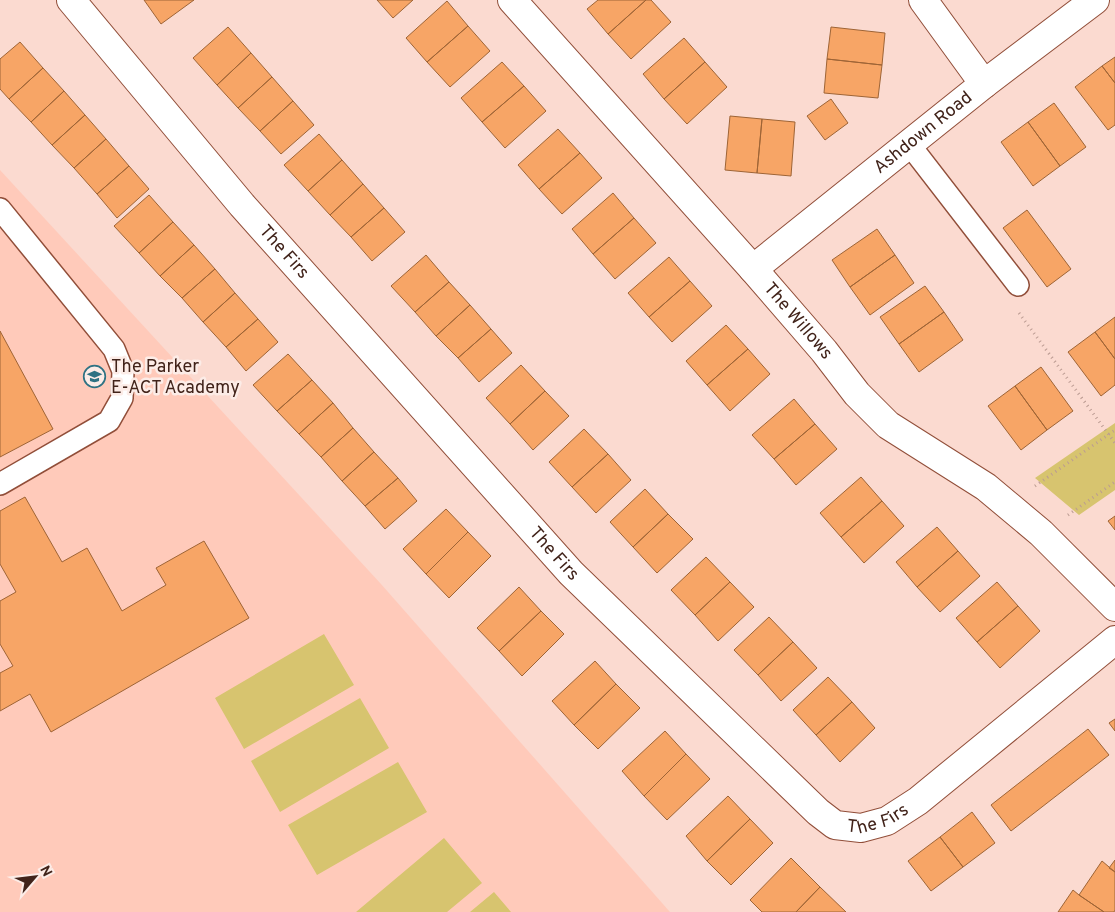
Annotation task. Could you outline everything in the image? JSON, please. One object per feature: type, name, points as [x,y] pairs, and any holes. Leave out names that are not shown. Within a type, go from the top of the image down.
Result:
[{"type":"street","name":"The Firs","points":[[71,0],[242,205],[571,573],[818,812],[835,825],[861,828],[887,821],[918,802],[1115,640]]},
{"type":"street","name":"The Willows","points":[[512,0],[824,351],[857,394],[888,425],[986,487],[1008,505],[1041,533],[1115,607]]},
{"type":"street","points":[[924,0],[984,84]]},
{"type":"street","name":"Ashdown Road","points":[[752,269],[984,84],[1095,0]]},
{"type":"lane","points":[[909,144],[1018,285]]},
{"type":"lane","points":[[0,209],[114,349],[123,371],[122,398],[109,421],[0,484]]},
{"type":"path","points":[[1018,285],[1006,294],[1115,443]]},
{"type":"path","points":[[1008,505],[1115,430]]},
{"type":"path","points":[[1041,533],[1115,482]]},
{"type":"shaded area","points":[[0,170],[381,584],[670,912],[0,912]]},
{"type":"shaded area","points":[[1115,423],[1115,490],[1079,515],[1035,478]]},
{"type":"shaded area","points":[[324,634],[354,685],[244,749],[215,698]]},
{"type":"shaded area","points":[[360,698],[389,748],[280,812],[251,761]]},
{"type":"shaded area","points":[[398,762],[427,812],[317,875],[288,825]]},
{"type":"shaded area","points":[[444,838],[482,883],[447,912],[356,912]]},
{"type":"shaded area","points":[[494,892],[511,912],[470,912]]},
{"type":"building","points":[[144,0],[194,0],[161,24]]},
{"type":"building","points":[[377,0],[413,0],[393,18]]},
{"type":"building","points":[[598,0],[646,0],[608,34],[587,9]]},
{"type":"building","points":[[646,0],[651,0],[671,22],[631,59],[608,34]]},
{"type":"building","points":[[447,1],[468,26],[427,62],[406,38]]},
{"type":"building","points":[[468,26],[490,51],[450,87],[427,62]]},
{"type":"building","points":[[228,27],[251,53],[217,85],[193,58]]},
{"type":"building","points":[[831,27],[885,33],[882,65],[827,59]]},
{"type":"building","points":[[684,38],[705,62],[664,99],[643,74]]},
{"type":"building","points":[[20,42],[43,68],[9,99],[0,89],[0,59]]},
{"type":"building","points":[[251,53],[272,77],[238,108],[217,85]]},
{"type":"building","points":[[1115,57],[1115,83],[1102,66]]},
{"type":"building","points":[[827,59],[882,65],[878,98],[824,93]]},
{"type":"building","points":[[502,62],[524,86],[482,122],[461,98]]},
{"type":"building","points":[[705,62],[727,87],[687,124],[664,99]]},
{"type":"building","points":[[1102,66],[1115,83],[1115,125],[1108,130],[1075,87]]},
{"type":"building","points":[[43,68],[64,91],[31,122],[9,99]]},
{"type":"building","points":[[272,77],[293,101],[260,131],[238,108]]},
{"type":"building","points":[[524,86],[546,111],[505,148],[482,122]]},
{"type":"building","points":[[64,91],[85,115],[52,145],[31,122]]},
{"type":"building","points":[[831,99],[848,123],[825,140],[807,116]]},
{"type":"building","points":[[293,101],[314,125],[281,154],[260,131]]},
{"type":"building","points":[[1054,103],[1086,147],[1060,166],[1028,122]]},
{"type":"building","points":[[85,115],[106,139],[74,168],[52,145]]},
{"type":"building","points":[[730,116],[762,119],[757,173],[725,170]]},
{"type":"building","points":[[762,119],[795,122],[791,176],[757,173]]},
{"type":"building","points":[[1028,122],[1060,166],[1033,186],[1001,142]]},
{"type":"building","points":[[558,129],[580,153],[539,189],[518,165]]},
{"type":"building","points":[[319,134],[342,160],[308,191],[284,165]]},
{"type":"building","points":[[106,139],[129,166],[97,194],[74,168]]},
{"type":"building","points":[[580,153],[602,178],[562,214],[539,189]]},
{"type":"building","points":[[342,160],[363,184],[330,215],[308,191]]},
{"type":"building","points":[[129,166],[149,189],[117,218],[97,194]]},
{"type":"building","points":[[363,184],[384,208],[351,237],[330,215]]},
{"type":"building","points":[[613,193],[634,218],[593,254],[572,229]]},
{"type":"building","points":[[149,195],[173,222],[139,253],[114,226]]},
{"type":"building","points":[[384,208],[405,232],[372,261],[351,237]]},
{"type":"building","points":[[1027,210],[1071,269],[1047,287],[1003,228]]},
{"type":"building","points":[[634,218],[656,243],[615,279],[593,254]]},
{"type":"building","points":[[173,222],[194,245],[160,276],[139,253]]},
{"type":"building","points":[[877,229],[895,255],[850,287],[832,260]]},
{"type":"building","points":[[194,245],[215,269],[182,298],[160,276]]},
{"type":"building","points":[[426,255],[449,282],[415,312],[391,286]]},
{"type":"building","points":[[895,255],[914,283],[870,315],[850,287]]},
{"type":"building","points":[[669,257],[690,281],[649,317],[628,293]]},
{"type":"building","points":[[215,269],[235,293],[203,322],[182,298]]},
{"type":"building","points":[[690,281],[712,306],[672,342],[649,317]]},
{"type":"building","points":[[449,282],[470,305],[436,336],[415,312]]},
{"type":"building","points":[[925,286],[944,312],[899,344],[880,317]]},
{"type":"building","points":[[235,293],[258,319],[226,347],[203,322]]},
{"type":"building","points":[[470,305],[491,329],[458,358],[436,336]]},
{"type":"building","points":[[944,312],[963,340],[919,372],[899,344]]},
{"type":"building","points":[[1115,317],[1115,359],[1095,332]]},
{"type":"building","points":[[258,319],[278,342],[246,371],[226,347]]},
{"type":"building","points":[[726,325],[748,349],[707,385],[686,361]]},
{"type":"building","points":[[491,329],[512,353],[479,382],[458,358]]},
{"type":"building","points":[[0,331],[53,429],[0,457]]},
{"type":"building","points":[[1095,332],[1115,359],[1115,385],[1101,396],[1068,352]]},
{"type":"building","points":[[748,349],[770,374],[730,411],[707,385]]},
{"type":"building","points":[[288,354],[312,380],[277,411],[253,385]]},
{"type":"building","points":[[521,365],[545,391],[510,424],[486,398]]},
{"type":"building","points":[[1041,367],[1073,411],[1047,430],[1015,386]]},
{"type":"building","points":[[312,380],[333,403],[299,434],[277,411]]},
{"type":"building","points":[[1015,386],[1047,430],[1021,450],[988,406]]},
{"type":"building","points":[[545,391],[569,416],[533,450],[510,424]]},
{"type":"building","points":[[794,399],[815,424],[774,459],[752,435]]},
{"type":"building","points":[[333,403],[353,428],[321,457],[299,434]]},
{"type":"building","points":[[815,424],[837,449],[796,485],[774,459]]},
{"type":"building","points":[[353,428],[374,452],[342,481],[321,457]]},
{"type":"building","points":[[584,429],[608,454],[572,487],[549,462]]},
{"type":"building","points":[[374,452],[398,478],[365,506],[342,481]]},
{"type":"building","points":[[608,454],[631,480],[596,513],[572,487]]},
{"type":"building","points":[[861,477],[882,501],[841,537],[820,513]]},
{"type":"building","points":[[398,478],[417,501],[385,529],[365,506]]},
{"type":"building","points":[[645,489],[668,514],[633,547],[610,522]]},
{"type":"building","points":[[25,497],[62,562],[87,548],[122,611],[166,585],[156,568],[204,541],[249,618],[51,732],[30,694],[0,711],[0,673],[13,666],[0,644],[0,601],[16,592],[0,564],[0,511]]},
{"type":"building","points":[[882,501],[904,526],[864,563],[841,537]]},
{"type":"building","points":[[446,509],[468,532],[426,574],[403,549]]},
{"type":"building","points":[[668,514],[693,539],[657,573],[633,547]]},
{"type":"building","points":[[1115,516],[1115,530],[1108,521]]},
{"type":"building","points":[[937,527],[958,551],[917,587],[896,562]]},
{"type":"building","points":[[468,532],[491,556],[449,598],[426,574]]},
{"type":"building","points":[[958,551],[980,576],[940,612],[917,587]]},
{"type":"building","points":[[706,557],[730,582],[695,615],[671,590]]},
{"type":"building","points":[[730,582],[754,607],[718,641],[695,615]]},
{"type":"building","points":[[997,582],[1018,606],[977,642],[956,618]]},
{"type":"building","points":[[519,587],[541,611],[499,651],[477,628]]},
{"type":"building","points":[[1018,606],[1040,631],[1000,668],[977,642]]},
{"type":"building","points":[[541,611],[564,634],[522,676],[499,651]]},
{"type":"building","points":[[769,617],[793,642],[758,675],[734,650]]},
{"type":"building","points":[[793,642],[817,668],[781,701],[758,675]]},
{"type":"building","points":[[595,661],[616,684],[574,725],[552,701]]},
{"type":"building","points":[[828,677],[852,702],[816,735],[793,710]]},
{"type":"building","points":[[616,684],[640,708],[598,749],[574,725]]},
{"type":"building","points":[[852,702],[875,728],[840,762],[816,735]]},
{"type":"building","points":[[1115,719],[1115,731],[1109,723]]},
{"type":"building","points":[[1088,729],[1109,755],[1011,831],[991,805]]},
{"type":"building","points":[[665,731],[686,754],[644,796],[622,771]]},
{"type":"building","points":[[686,754],[710,779],[667,820],[644,796]]},
{"type":"building","points":[[728,796],[750,819],[707,861],[686,836]]},
{"type":"building","points":[[972,812],[995,843],[963,867],[940,837]]},
{"type":"building","points":[[750,819],[773,843],[731,885],[707,861]]},
{"type":"building","points":[[940,837],[963,867],[931,891],[908,861]]},
{"type":"building","points":[[791,858],[820,887],[796,912],[762,912],[750,900]]},
{"type":"building","points":[[1115,860],[1115,872],[1109,868]]},
{"type":"building","points":[[1102,861],[1115,872],[1114,912],[1104,912],[1079,895]]},
{"type":"building","points":[[820,887],[846,912],[796,912]]},
{"type":"building","points":[[1073,890],[1079,895],[1104,912],[1058,912]]},
{"type":"place","name":"The Parker E-ACT Academy","points":[[95,377]]}]
